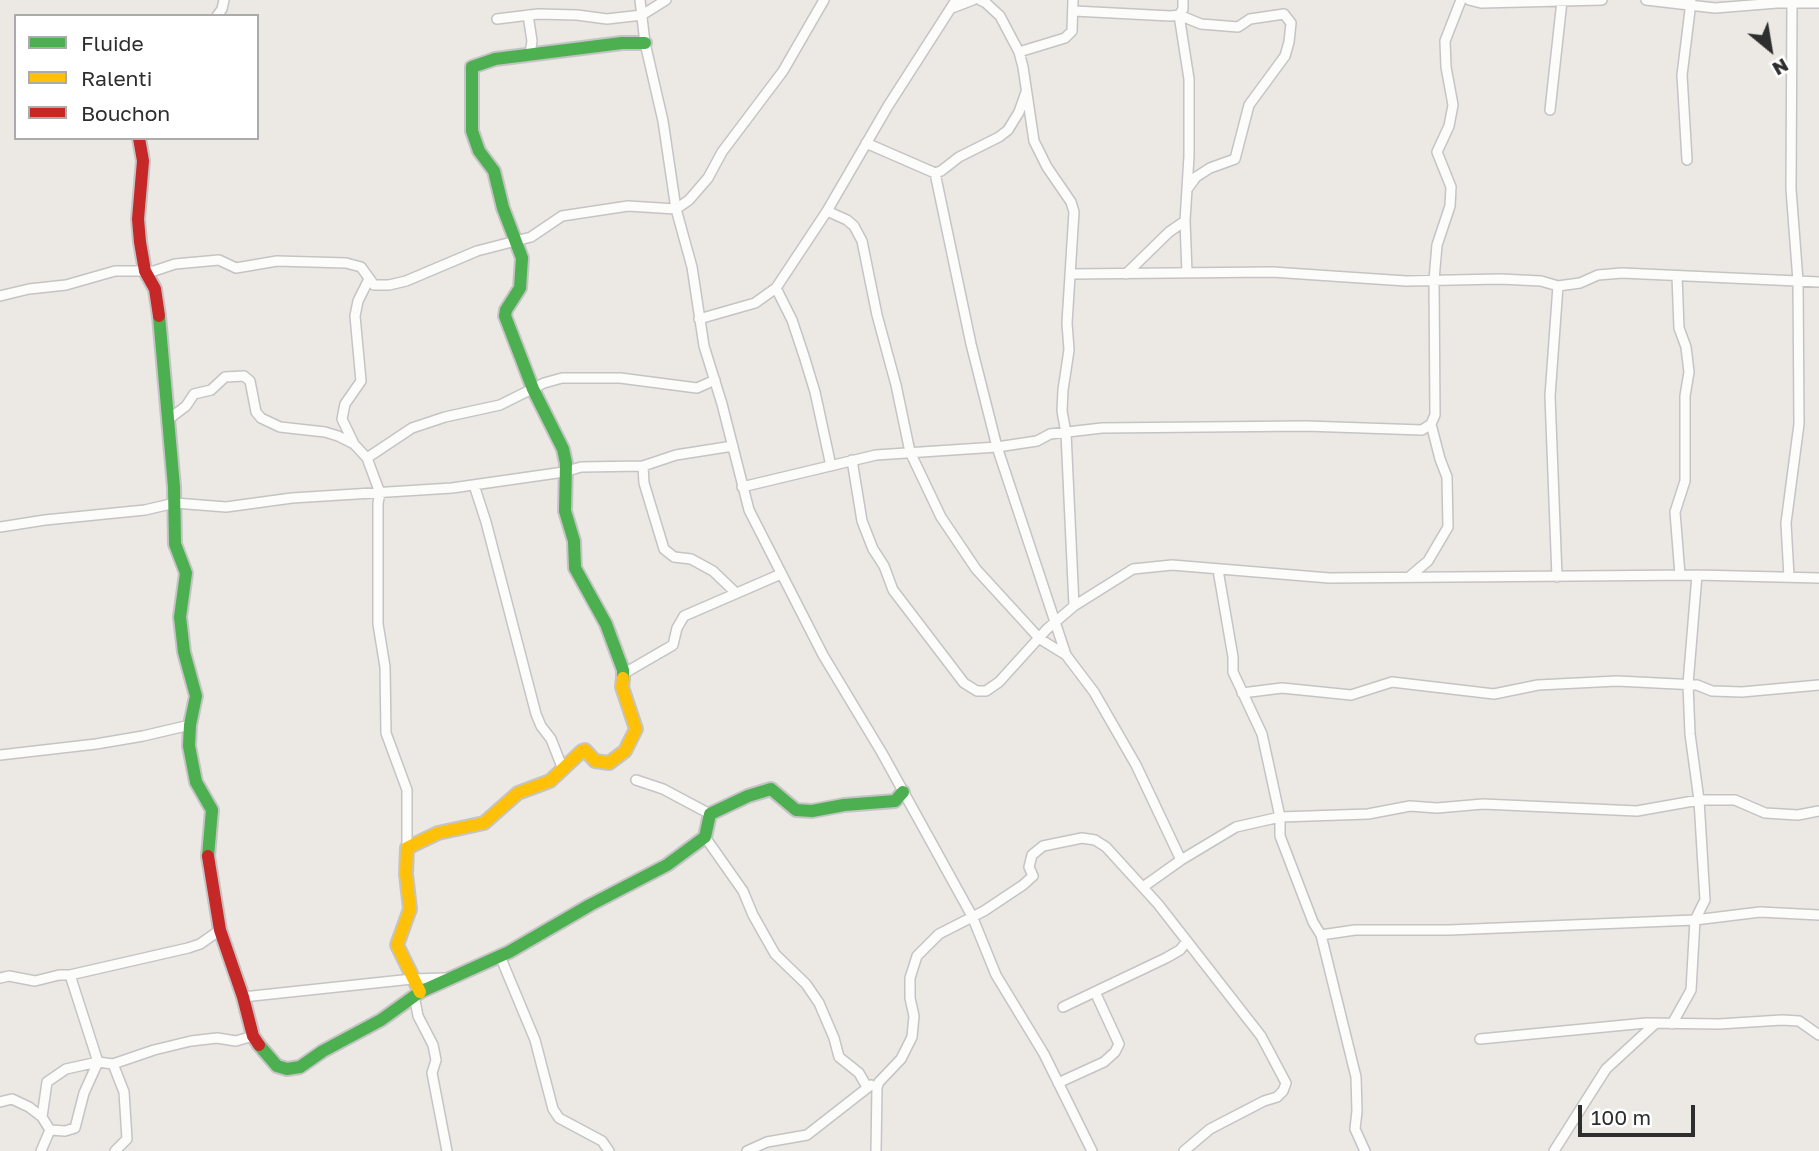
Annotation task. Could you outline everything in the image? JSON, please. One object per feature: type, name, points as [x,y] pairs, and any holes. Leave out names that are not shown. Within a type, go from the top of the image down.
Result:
[{"type":"street","points":[[640,0],[645,44],[663,121],[676,209],[692,267],[704,346],[749,510],[823,655],[972,916],[996,975],[1044,1054],[1092,1151]]},
{"type":"street","points":[[497,19],[528,15],[578,15],[607,19],[642,15],[666,0]]},
{"type":"street","points":[[0,296],[29,289],[66,285],[115,271],[145,271],[175,264],[219,260],[236,268],[277,261],[329,262],[361,267],[377,286],[397,283],[477,251],[539,233],[556,219],[571,214],[628,206],[676,209],[689,200],[708,178],[722,152],[783,71],[824,0]]},
{"type":"street","points":[[699,319],[755,303],[776,288],[827,211],[866,143],[954,4],[973,0]]},
{"type":"street","points":[[980,0],[1000,16],[1018,52],[1027,89],[1034,141],[1073,207],[1075,227],[1067,323],[1069,350],[1062,411],[1066,433],[1074,606]]},
{"type":"street","points":[[1018,52],[1065,38],[1072,31],[1073,0]]},
{"type":"street","points":[[1183,0],[1183,9],[1179,15],[1189,79],[1185,221],[1187,273]]},
{"type":"street","points":[[1409,577],[1428,561],[1448,527],[1447,477],[1432,424],[1435,407],[1434,280],[1437,246],[1450,206],[1451,187],[1437,152],[1449,126],[1452,104],[1446,67],[1446,41],[1461,0]]},
{"type":"street","points":[[1469,0],[1481,3],[1602,0]]},
{"type":"street","points":[[1646,0],[1729,8],[1806,1],[1819,3]]},
{"type":"street","points":[[1550,110],[1562,1]]},
{"type":"street","points":[[1789,577],[1786,523],[1799,424],[1798,281],[1791,189],[1792,2]]},
{"type":"street","points":[[1687,160],[1682,75],[1691,3]]},
{"type":"street","points":[[1074,11],[1179,15],[1201,24],[1238,27],[1250,19],[1284,14],[1290,23],[1289,42],[1284,56],[1249,105],[1236,159],[1210,168],[1196,177],[1188,188]]},
{"type":"street","points":[[528,15],[532,41],[530,54]]},
{"type":"street","points":[[407,848],[438,833],[484,822],[518,793],[550,781],[582,751],[585,750],[595,761],[609,763],[625,751],[636,729],[625,696],[623,674],[606,624],[575,568],[574,541],[565,511],[566,463],[563,449],[533,389],[505,316],[520,288],[522,258],[503,208],[494,171],[479,151],[472,131],[472,67],[495,58],[622,43],[645,44]]},
{"type":"street","points":[[866,143],[935,173],[942,172],[958,157],[999,137],[1007,130],[1027,89]]},
{"type":"street","points":[[139,140],[143,178],[138,219],[145,271],[155,289],[169,419],[175,544],[186,573],[180,617],[184,652],[196,696],[189,746],[196,782],[212,810],[208,854],[220,930],[243,996],[253,1036],[263,1052],[277,1066],[295,1069],[381,1020],[417,993],[545,933],[590,905],[667,865],[705,837]]},
{"type":"street","points":[[935,173],[971,344],[997,447],[1054,624],[1066,655],[1094,692],[1136,765],[1181,860]]},
{"type":"street","points":[[827,211],[855,226],[862,241],[910,452],[941,517],[976,569],[1040,639],[1066,655]]},
{"type":"street","points":[[1126,274],[1168,232],[1185,221]]},
{"type":"street","points":[[1071,274],[1272,272],[1434,280],[1500,279],[1558,286],[1580,283],[1598,275],[1819,282]]},
{"type":"street","points":[[1677,276],[1679,328],[1686,347],[1689,372],[1685,396],[1685,481],[1675,512],[1680,575]]},
{"type":"street","points":[[369,279],[358,301],[355,316],[361,381],[345,404],[342,419],[354,444],[367,458],[380,493],[378,624],[384,667],[386,733],[407,790],[407,874],[410,909],[397,945],[417,993],[418,1016],[433,1045],[436,1060],[432,1073],[447,1151]]},
{"type":"street","points":[[1557,577],[1550,396],[1558,286]]},
{"type":"street","points":[[776,288],[792,320],[804,356],[815,392],[831,466]]},
{"type":"street","points":[[169,419],[184,408],[194,394],[211,390],[225,377],[239,375],[250,381],[257,412],[261,418],[280,427],[325,432],[354,444]]},
{"type":"street","points":[[367,458],[412,428],[445,417],[500,405],[562,378],[620,378],[696,388],[711,384],[715,380]]},
{"type":"street","points":[[743,487],[852,460],[910,452],[997,447],[1037,441],[1050,434],[1102,428],[1306,426],[1422,430],[1432,424]]},
{"type":"street","points":[[0,527],[145,510],[174,503],[226,507],[292,498],[474,485],[595,466],[643,466],[683,454],[733,446]]},
{"type":"street","points":[[852,460],[862,521],[873,549],[884,566],[892,590],[964,683],[977,691],[986,691],[999,682],[1074,606],[1133,569],[1172,565],[1329,578],[1680,575],[1819,578]]},
{"type":"street","points":[[643,466],[644,483],[664,550],[674,556],[691,559],[713,572],[736,593]]},
{"type":"street","points":[[474,485],[536,713],[541,726],[551,739],[562,767]]},
{"type":"street","points":[[1218,570],[1233,657],[1233,672],[1262,734],[1280,817],[1280,836],[1313,922],[1321,935],[1356,1077],[1355,1129],[1365,1151]]},
{"type":"street","points":[[623,674],[673,645],[677,628],[684,616],[781,574]]},
{"type":"street","points":[[1697,575],[1688,684],[1690,734],[1699,800],[1705,900],[1712,918]]},
{"type":"street","points":[[1242,694],[1282,688],[1352,695],[1392,682],[1494,694],[1538,685],[1616,681],[1688,684],[1712,691],[1742,692],[1819,685]]},
{"type":"street","points":[[0,755],[96,744],[190,725]]},
{"type":"street","points":[[636,780],[663,789],[710,814]]},
{"type":"street","points":[[867,1087],[859,1073],[839,1057],[835,1038],[819,1003],[806,984],[775,954],[752,915],[743,891],[705,837],[706,826],[710,814],[768,789],[775,791],[796,810],[812,811],[844,805],[895,801],[903,792]]},
{"type":"street","points":[[1143,887],[1236,827],[1280,817],[1368,814],[1410,806],[1437,808],[1483,804],[1637,811],[1699,800],[1735,800],[1765,813],[1798,815],[1819,811]]},
{"type":"street","points":[[747,1151],[767,1142],[807,1135],[842,1110],[867,1087],[879,1082],[901,1059],[912,1037],[914,1016],[910,978],[917,956],[939,934],[997,903],[1033,876],[1029,867],[1032,855],[1043,846],[1082,838],[1095,840],[1106,847],[1143,887],[1261,1036],[1286,1083],[1277,1097],[1210,1129],[1184,1151]]},
{"type":"street","points":[[1672,1024],[1691,990],[1695,920],[1705,900]]},
{"type":"street","points":[[1321,935],[1355,930],[1695,920],[1760,912],[1819,915]]},
{"type":"street","points":[[0,978],[9,976],[35,981],[70,975],[188,948],[200,944],[220,930]]},
{"type":"street","points":[[1063,1007],[1166,958],[1180,950],[1187,941]]},
{"type":"street","points":[[500,956],[535,1040],[552,1109],[559,1118],[602,1141],[609,1151]]},
{"type":"street","points":[[50,1130],[65,1131],[75,1128],[84,1093],[98,1062],[70,975]]},
{"type":"street","points":[[243,996],[447,978]]},
{"type":"street","points":[[1058,1083],[1104,1062],[1119,1044],[1095,992]]},
{"type":"street","points":[[1480,1039],[1656,1023],[1719,1024],[1782,1020],[1800,1021],[1819,1035]]},
{"type":"street","points":[[1554,1151],[1606,1069],[1656,1023]]},
{"type":"street","points":[[42,1117],[49,1080],[66,1069],[98,1062],[113,1064],[182,1043],[215,1038],[236,1041],[253,1036]]},
{"type":"street","points":[[113,1064],[124,1092],[127,1139],[115,1151]]},
{"type":"street","points":[[876,1151],[876,1096],[879,1082]]},
{"type":"street","points":[[0,1102],[12,1099],[17,1101],[42,1117],[50,1130]]},
{"type":"street","points":[[41,1151],[50,1130]]},
{"type":"traffic: fast","points":[[623,678],[623,670],[606,624],[575,568],[574,541],[565,511],[566,463],[563,449],[533,389],[505,316],[520,288],[522,258],[503,208],[494,171],[479,151],[472,131],[472,67],[495,59],[622,43],[645,43]]},
{"type":"traffic: fast","points":[[159,316],[174,487],[175,544],[186,573],[180,617],[184,652],[196,696],[189,746],[196,782],[212,810],[208,856]]},
{"type":"traffic: fast","points":[[259,1045],[277,1066],[287,1069],[300,1067],[323,1051],[381,1020],[420,992],[509,952],[590,905],[667,865],[705,837],[710,814],[748,796],[771,789],[796,810],[812,811],[844,805],[895,801],[903,792]]},
{"type":"traffic: slow","points":[[420,992],[397,945],[410,909],[406,874],[407,848],[438,833],[484,823],[518,793],[550,781],[582,751],[585,750],[595,761],[609,763],[625,751],[636,729],[622,687],[623,678]]},
{"type":"traffic: jam","points":[[139,140],[143,161],[138,219],[140,242],[145,271],[155,289],[159,316]]},
{"type":"traffic: jam","points":[[208,856],[220,930],[253,1036],[259,1045]]}]
